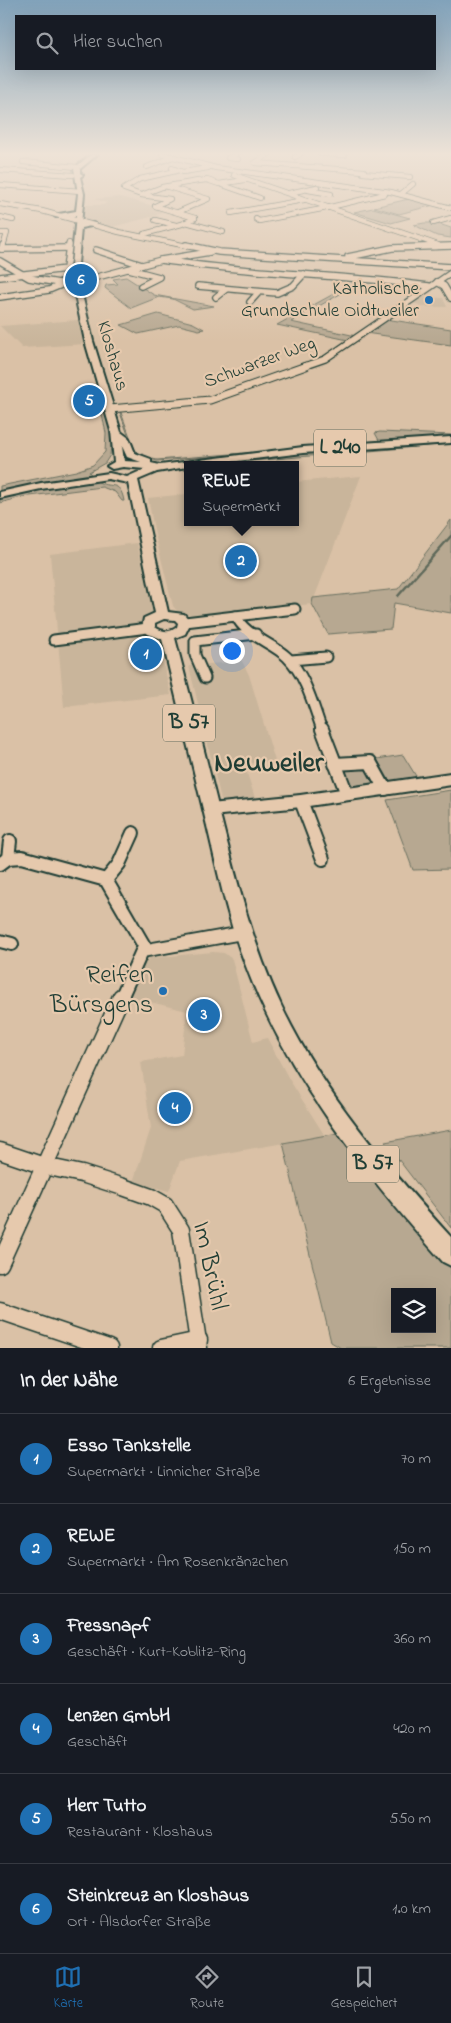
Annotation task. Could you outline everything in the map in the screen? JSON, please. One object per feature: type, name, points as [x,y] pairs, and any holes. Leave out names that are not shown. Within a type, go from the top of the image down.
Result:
[{"type":"main road","points":[[60,284],[72,284],[80,217]]},
{"type":"main road","points":[[79,224],[93,226]]},
{"type":"main road","name":"Kloshaus","points":[[72,284],[117,433],[124,464]]},
{"type":"main road","points":[[26,489],[36,484],[84,475],[100,468],[113,455],[112,439],[117,433],[124,438],[132,455],[146,461],[184,461]]},
{"type":"main road","name":"L 240","points":[[214,461],[341,448],[451,440]]},
{"type":"main road","points":[[192,461],[223,460]]},
{"type":"main road","points":[[217,461],[223,460]]},
{"type":"main road","points":[[0,494],[108,474],[128,480],[141,476],[143,469],[124,464],[110,467],[108,474]]},
{"type":"main road","name":"L 240","points":[[143,469],[184,464]]},
{"type":"main road","points":[[139,516],[143,508],[140,492],[144,483],[160,472],[184,467]]},
{"type":"main road","points":[[128,480],[133,508],[139,516],[162,615]]},
{"type":"main road","points":[[26,489],[92,481],[111,483],[122,488],[131,514],[139,516]]},
{"type":"main road","points":[[162,615],[179,617],[185,622],[181,630],[168,635],[155,633],[148,628],[152,618],[162,615]]},
{"type":"main road","name":"B 57","points":[[168,635],[242,933],[272,1008],[303,1066],[341,1123],[395,1192],[451,1254]]},
{"type":"street","points":[[0,217],[13,220]]},
{"type":"street","points":[[61,217],[79,224]]},
{"type":"street","points":[[140,236],[195,218],[192,217]]},
{"type":"street","points":[[256,219],[288,217]]},
{"type":"street","points":[[362,217],[438,245]]},
{"type":"street","points":[[433,223],[451,218]]},
{"type":"street","points":[[155,220],[177,225]]},
{"type":"street","points":[[186,222],[223,232]]},
{"type":"street","points":[[93,226],[219,252],[451,267]]},
{"type":"street","points":[[0,233],[7,233],[1,249],[68,245],[66,269],[0,277]]},
{"type":"street","points":[[341,259],[392,248],[451,246]]},
{"type":"street","points":[[96,250],[142,265]]},
{"type":"street","points":[[72,284],[161,260],[219,252]]},
{"type":"street","points":[[317,274],[332,258]]},
{"type":"street","points":[[161,260],[211,268],[367,278],[430,286]]},
{"type":"street","points":[[0,261],[12,267],[19,274],[40,281],[60,284]]},
{"type":"street","points":[[129,269],[159,277],[141,286]]},
{"type":"street","name":"Schwarzer Weg","points":[[110,409],[210,400],[325,359],[451,273]]},
{"type":"street","points":[[198,286],[260,292],[283,292],[302,280],[304,274]]},
{"type":"street","points":[[438,282],[444,286],[451,298]]},
{"type":"street","points":[[0,297],[49,290],[60,284]]},
{"type":"street","points":[[0,289],[11,296]]},
{"type":"street","points":[[216,298],[226,289]]},
{"type":"street","points":[[250,302],[260,292]]},
{"type":"street","points":[[185,622],[295,609]]},
{"type":"street","points":[[236,616],[242,626],[256,634],[290,660],[302,677],[347,794]]},
{"type":"street","points":[[54,640],[148,628]]},
{"type":"street","points":[[205,678],[200,670],[194,649],[195,642],[256,634]]},
{"type":"street","points":[[290,660],[326,656]]},
{"type":"street","points":[[335,764],[370,762],[376,768],[385,789]]},
{"type":"street","points":[[211,810],[301,801],[451,779]]},
{"type":"street","points":[[301,801],[323,859]]},
{"type":"street","points":[[106,880],[114,874],[121,863],[133,833]]},
{"type":"street","points":[[10,841],[4,861],[22,858],[106,880],[146,949]]},
{"type":"street","points":[[0,1264],[139,956],[146,949],[242,933]]},
{"type":"street","name":"Im Brühl","points":[[0,1151],[44,1166],[82,1174],[123,1187],[165,1204],[181,1230],[199,1344]]},
{"type":"street","points":[[0,1311],[108,1348]]},
{"type":"street","points":[[161,1348],[199,1344]]},
{"type":"shaded area","points":[[84,217],[152,217],[108,228],[83,221]]},
{"type":"shaded area","points":[[371,217],[410,218],[391,223]]},
{"type":"shaded area","points":[[436,223],[451,228],[451,238],[437,236],[414,225]]},
{"type":"shaded area","points":[[126,277],[154,295],[214,306],[193,309],[173,299],[159,297],[131,308],[105,288],[106,285],[118,284],[113,279]]},
{"type":"shaded area","points":[[350,285],[356,285],[291,322],[356,336],[321,359],[284,373],[280,372],[321,358],[348,340],[277,325]]},
{"type":"shaded area","name":"Katholische Grundschule Oidtweiler","points":[[419,297],[443,298],[447,307],[419,307],[421,305],[410,303]]},
{"type":"shaded area","points":[[158,314],[193,323],[204,329],[199,330],[179,325],[138,334],[121,325]]},
{"type":"shaded area","points":[[385,319],[451,329],[451,345],[365,333]]},
{"type":"shaded area","points":[[78,320],[85,344],[22,348],[0,326]]},
{"type":"shaded area","points":[[212,401],[120,410],[135,450],[144,457],[157,460],[380,442],[375,433],[380,432],[451,435],[451,438],[157,461],[140,456],[134,451],[119,410]]},
{"type":"shaded area","points":[[101,410],[105,411],[112,435],[110,455],[105,463],[89,472],[101,483],[120,489],[124,501],[115,492],[102,487],[22,497],[0,503],[0,486],[76,471],[93,465],[105,452],[106,433]]},
{"type":"shaded area","points":[[451,442],[451,444],[235,461],[306,452]]},
{"type":"shaded area","points":[[361,476],[312,604],[193,615],[177,611],[173,606],[148,498],[184,494],[184,526],[299,526],[299,482]]},
{"type":"shaded area","points":[[451,520],[451,613],[394,603],[391,629],[328,634],[312,604],[313,598],[398,589]]},
{"type":"shaded area","points":[[137,543],[154,613],[143,626],[147,634],[157,638],[171,695],[64,707],[50,554]]},
{"type":"shaded area","points":[[242,661],[249,675],[275,761],[244,764],[256,801],[235,803],[221,799],[189,666]]},
{"type":"shaded area","points":[[403,755],[419,781],[392,785],[377,759]]},
{"type":"shaded area","points":[[348,767],[370,768],[377,782],[374,785],[354,786],[344,770]]},
{"type":"shaded area","points":[[451,790],[451,869],[413,870],[387,800]]},
{"type":"shaded area","points":[[213,952],[224,953],[232,959],[253,1042],[267,1038],[289,1079],[325,1136],[180,1161],[169,1191],[133,1182],[151,1128],[141,1062],[182,1055],[187,1011],[130,997],[144,964],[150,958]]},
{"type":"shaded area","points":[[451,1130],[451,1228],[385,1142]]},
{"type":"shaded area","points":[[338,1133],[387,1196],[451,1267],[451,1348],[341,1348],[331,1342],[283,1143]]},
{"type":"waterway","points":[[398,596],[451,536]]},
{"type":"place","name":"Steinkreuz an Kloshaus","points":[[81,280]]},
{"type":"place","name":"Katholische Grundschule Oidtweiler","points":[[429,300]]},
{"type":"place","name":"Herr Tutto","points":[[89,401]]},
{"type":"place","name":"REWE","points":[[241,561]]},
{"type":"place","name":"Esso Tankstelle","points":[[146,654]]},
{"type":"place","name":"Reifen Bürsgens","points":[[163,991]]},
{"type":"place","name":"Fressnapf","points":[[204,1015]]},
{"type":"place","name":"Lenzen GmbH","points":[[175,1108]]},
{"type":"district","name":"Neuweiler","points":[[269,764]]}]
